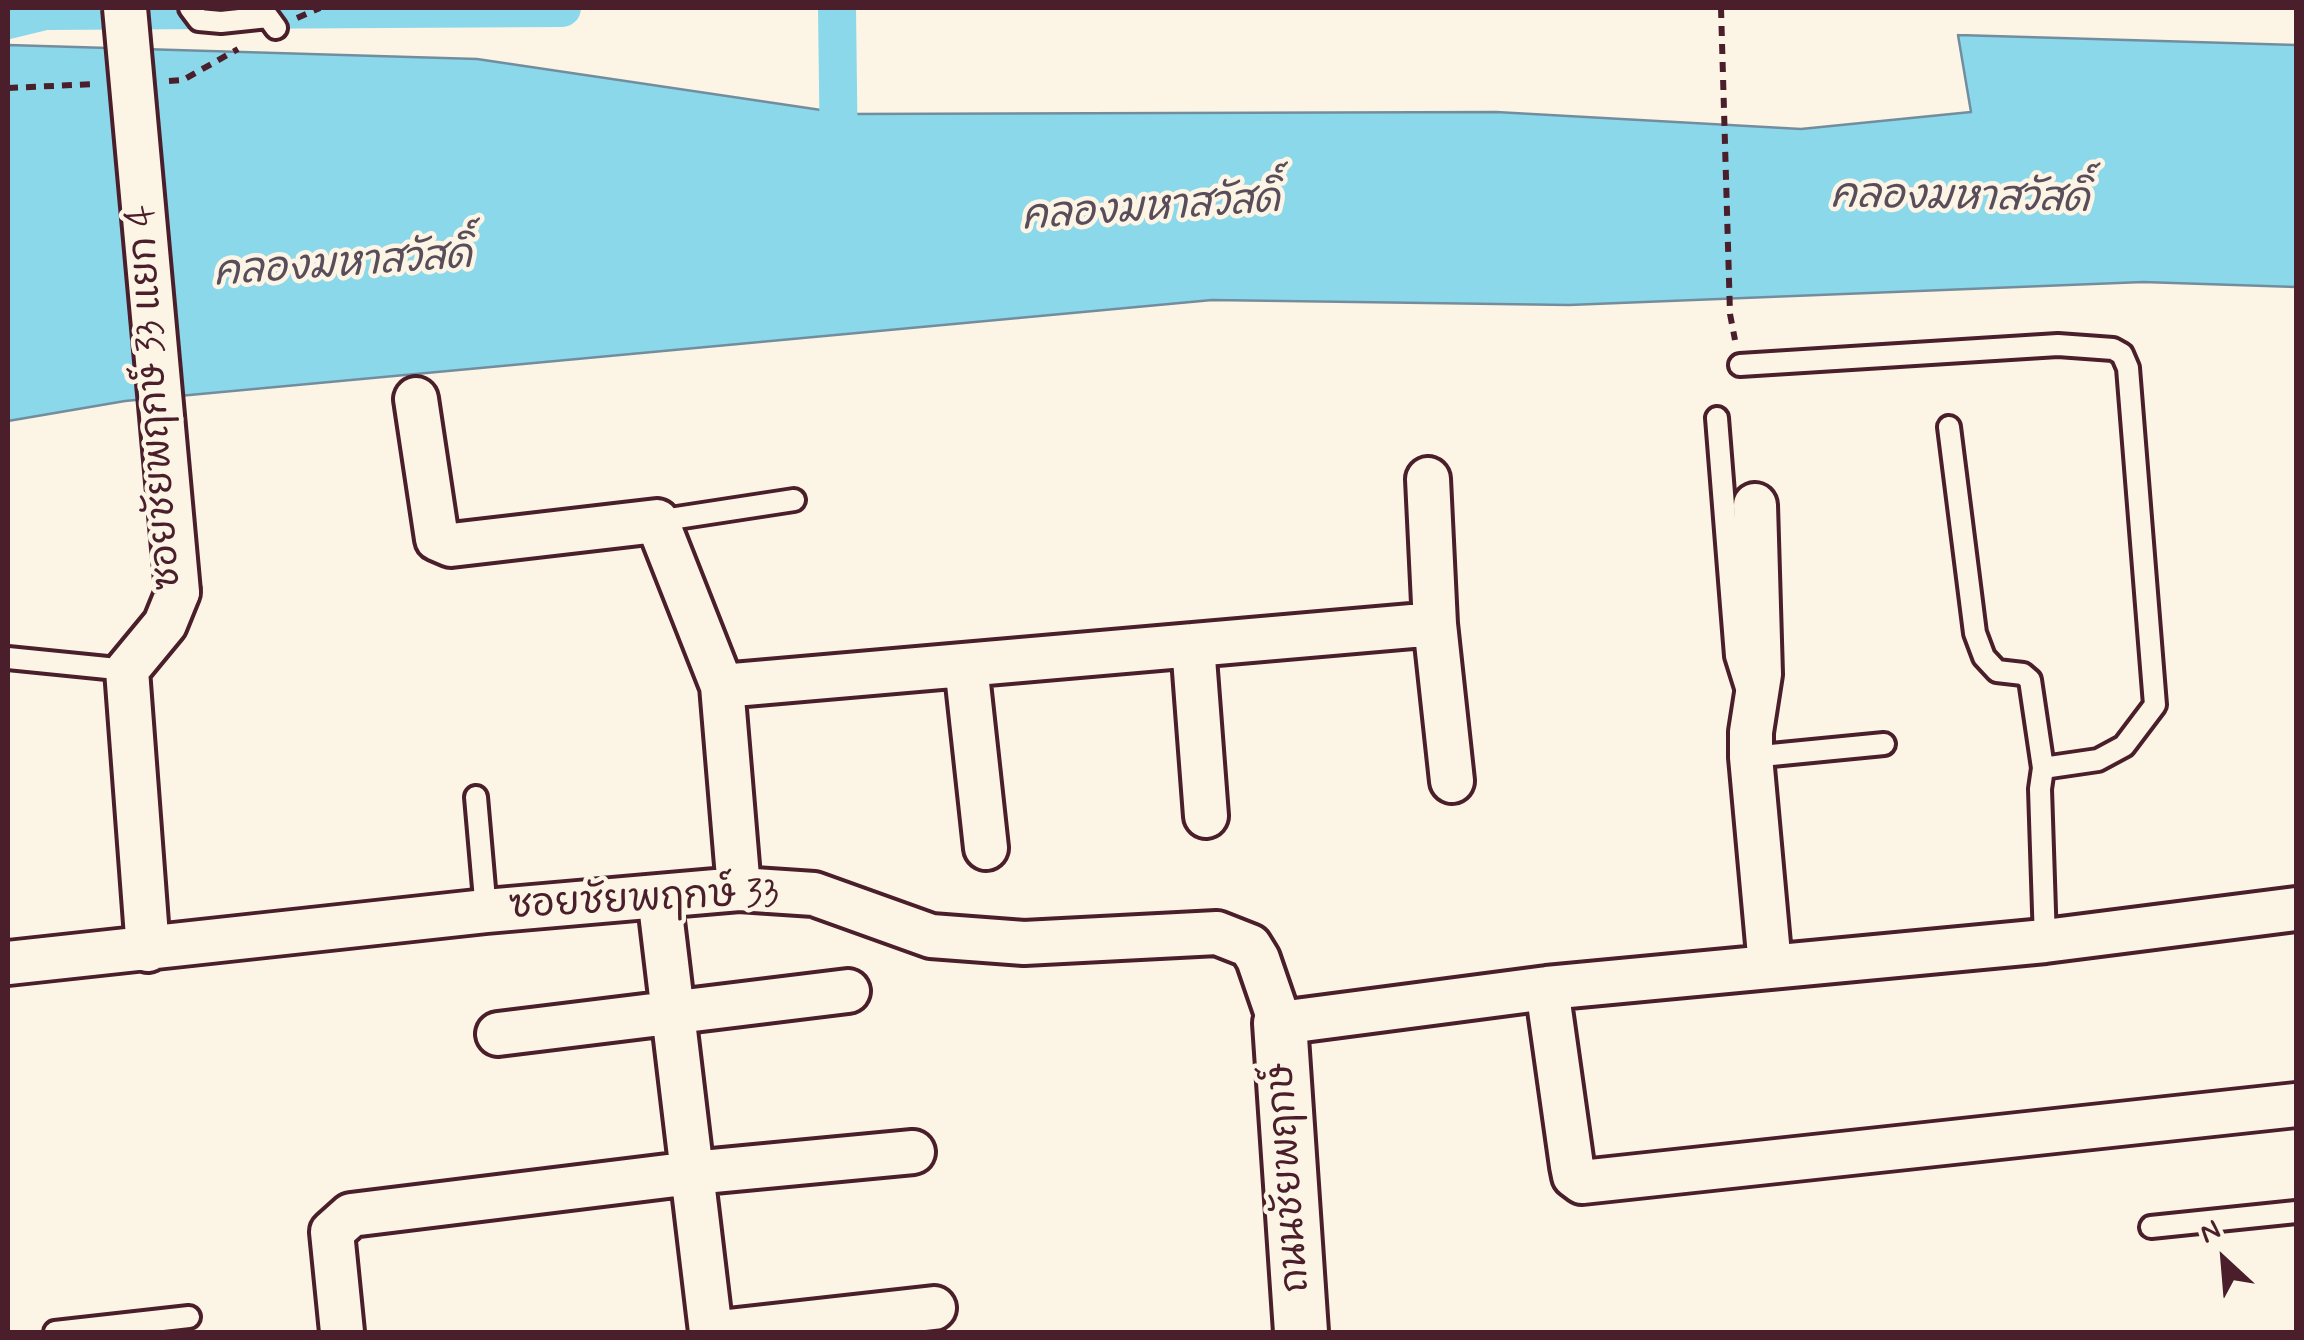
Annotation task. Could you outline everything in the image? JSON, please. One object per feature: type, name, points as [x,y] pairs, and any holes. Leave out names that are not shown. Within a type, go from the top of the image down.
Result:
[{"type":"street","name":"ซอยชัยพฤกษ์ 33 แยก 4","points":[[125,8],[178,592],[165,624],[126,670]]},
{"type":"street","points":[[416,399],[436,539],[451,545],[657,520],[722,686],[739,889]]},
{"type":"street","points":[[1428,479],[1435,624],[1452,781]]},
{"type":"street","points":[[1755,505],[1760,674],[1751,758],[1770,966]]},
{"type":"street","points":[[722,686],[1435,624]]},
{"type":"street","points":[[1193,645],[1206,816]]},
{"type":"street","points":[[966,664],[986,848]]},
{"type":"street","points":[[126,670],[148,950]]},
{"type":"street","name":"ซอยชัยพฤกษ์ 33","points":[[8,963],[486,911],[739,889],[814,894],[931,936],[1024,943],[1217,933],[1250,946],[1280,1023]]},
{"type":"street","points":[[658,896],[711,1332]]},
{"type":"street","points":[[1280,1023],[1547,988],[2044,941],[2296,909]]},
{"type":"street","points":[[1547,988],[1572,1166],[1574,1176],[1582,1182],[2296,1105]]},
{"type":"street","points":[[498,1034],[848,991]]},
{"type":"street","name":"ถนนชัยพฤกษ์","points":[[1280,1023],[1300,1332]]},
{"type":"street","points":[[342,1332],[332,1232],[352,1215],[692,1173],[913,1152]]},
{"type":"street","points":[[718,1332],[934,1308]]},
{"type":"lane","points":[[190,8],[198,20],[220,22],[268,16],[276,28]]},
{"type":"lane","points":[[1740,365],[2058,345],[2122,354],[2128,368],[2155,704],[2124,746],[2098,760],[2043,768]]},
{"type":"lane","points":[[1716,418],[1736,656],[1756,707]]},
{"type":"lane","points":[[1949,427],[1975,633],[1984,657],[1997,671],[2023,674],[2030,680],[2043,768],[2040,789],[2044,941]]},
{"type":"lane","points":[[657,520],[794,500]]},
{"type":"lane","points":[[8,658],[126,670]]},
{"type":"lane","points":[[1751,758],[1884,744]]},
{"type":"lane","points":[[476,798],[486,911]]},
{"type":"lane","points":[[2150,1227],[2296,1212]]},
{"type":"lane","points":[[55,1332],[189,1317]]},
{"type":"path","points":[[1722,8],[1730,314]]},
{"type":"path","points":[[182,80],[241,47]]},
{"type":"path","points":[[8,88],[82,85]]},
{"type":"water","name":"คลองมหาสวัสดิ์","points":[[1958,35],[2296,45],[2296,287],[2143,282],[1569,305],[1212,300],[125,401],[8,421],[8,45],[477,59],[848,114],[1496,112],[1801,129],[1971,112]]},
{"type":"waterway","points":[[8,20],[45,11],[562,8]]},
{"type":"waterway","points":[[837,8],[839,165]]}]
